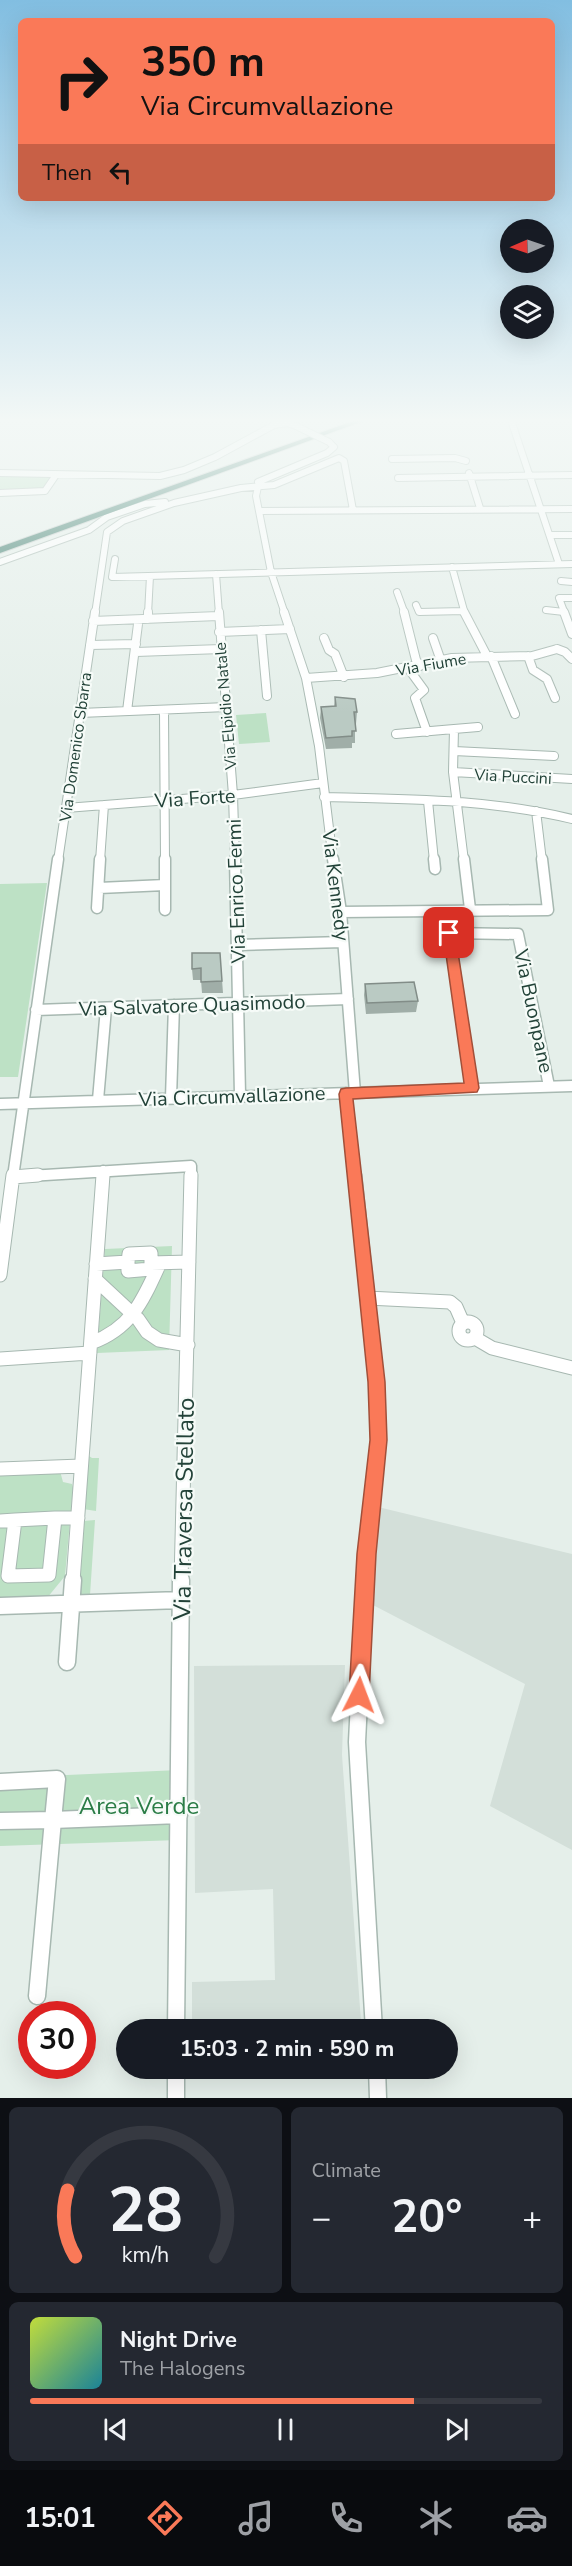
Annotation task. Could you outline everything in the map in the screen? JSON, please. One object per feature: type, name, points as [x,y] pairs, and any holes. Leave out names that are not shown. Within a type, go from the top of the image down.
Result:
[{"type":"highway","points":[[0,542],[70,518]]},
{"type":"highway","points":[[0,550],[87,518]]},
{"type":"street","points":[[0,562],[89,530],[107,518]]},
{"type":"street","name":"Via Domenico Sbarra","points":[[0,1275],[22,1103],[107,532],[132,518]]},
{"type":"street","name":"Via Kennedy","points":[[260,518],[271,572],[306,678],[319,747],[341,912],[348,999],[351,1093],[367,1298],[377,1382],[378,1440],[366,1554],[357,1742],[373,2019]]},
{"type":"street","points":[[543,518],[559,564]]},
{"type":"street","points":[[550,536],[572,535]]},
{"type":"street","points":[[115,559],[112,577],[572,564]]},
{"type":"street","points":[[452,567],[464,611],[489,656],[516,714]]},
{"type":"street","name":"Via Elpidio Natale","points":[[216,574],[233,795]]},
{"type":"street","points":[[148,619],[150,576]]},
{"type":"street","points":[[561,581],[572,582]]},
{"type":"street","points":[[397,592],[407,620],[416,660],[420,666]]},
{"type":"street","points":[[572,598],[559,598],[572,634],[559,643],[557,649],[565,652],[572,659]]},
{"type":"street","points":[[416,605],[419,612],[464,611]]},
{"type":"street","points":[[546,610],[564,612]]},
{"type":"street","points":[[93,621],[218,616]]},
{"type":"street","points":[[127,711],[138,624]]},
{"type":"street","points":[[219,632],[290,628]]},
{"type":"street","points":[[261,630],[267,696]]},
{"type":"street","points":[[324,638],[329,650],[335,654],[344,677]]},
{"type":"street","points":[[434,638],[441,661]]},
{"type":"street","points":[[90,645],[221,649]]},
{"type":"street","name":"Via Fiume","points":[[306,678],[344,677],[441,661],[489,656],[528,656],[557,649]]},
{"type":"street","points":[[528,656],[532,670],[547,679],[555,698]]},
{"type":"street","points":[[408,668],[424,690],[415,698],[427,732]]},
{"type":"street","points":[[80,714],[227,707]]},
{"type":"street","points":[[164,710],[165,910]]},
{"type":"street","points":[[396,734],[478,727]]},
{"type":"street","points":[[454,729],[453,772],[470,909]]},
{"type":"street","points":[[454,751],[554,756]]},
{"type":"street","name":"Via Puccini","points":[[453,772],[572,779]]},
{"type":"street","name":"Via Forte","points":[[66,808],[233,795],[323,783]]},
{"type":"street","name":"Via Enrico Fermi","points":[[233,795],[240,1095]]},
{"type":"street","points":[[324,797],[458,802],[536,811],[572,819]]},
{"type":"street","points":[[428,801],[435,868]]},
{"type":"street","points":[[97,908],[104,805]]},
{"type":"street","points":[[341,912],[548,910],[536,811]]},
{"type":"street","points":[[99,888],[165,885]]},
{"type":"street","name":"Via Buonpane","points":[[472,1088],[449,933],[518,934],[549,1086]]},
{"type":"street","points":[[237,945],[343,942]]},
{"type":"street","name":"Via Salvatore Quasimodo","points":[[36,1010],[348,999]]},
{"type":"street","points":[[171,1098],[174,1005]]},
{"type":"street","points":[[98,1100],[106,1008]]},
{"type":"street","name":"Via Circumvallazione","points":[[0,1104],[572,1086]]},
{"type":"street","name":"Via Traversa Stellato","points":[[13,1177],[190,1166],[176,2019]]},
{"type":"street","points":[[67,1662],[103,1172]]},
{"type":"street","points":[[96,1264],[128,1262],[128,1271],[151,1269],[156,1263],[189,1262]]},
{"type":"street","points":[[0,1359],[90,1348],[120,1331],[134,1315],[156,1263]]},
{"type":"street","points":[[95,1279],[134,1315],[147,1332],[159,1340],[188,1345]]},
{"type":"street","points":[[367,1298],[450,1302],[456,1307],[463,1323],[459,1330],[466,1339],[475,1338],[492,1348],[572,1368]]},
{"type":"street","points":[[0,1469],[81,1466]]},
{"type":"street","points":[[55,1518],[49,1575],[8,1576],[7,1521],[55,1518],[78,1518]]},
{"type":"street","points":[[0,1606],[182,1600]]},
{"type":"street","points":[[0,1782],[57,1779],[37,1996]]},
{"type":"street","points":[[0,1821],[179,1815]]},
{"type":"street","points":[[176,2079],[176,2098]]},
{"type":"street","points":[[377,2079],[378,2098]]},
{"type":"shaded area","points":[[378,1507],[572,1554],[572,1850],[490,1806],[525,1684],[371,1604]]},
{"type":"shaded area","points":[[345,1665],[342,1755],[361,2019],[192,2019],[192,1982],[275,1980],[273,1889],[195,1893],[194,1666]]},
{"type":"green space","points":[[266,713],[270,742],[239,744],[236,715]]},
{"type":"green space","points":[[47,883],[18,1077],[0,1077],[0,884]]},
{"type":"green space","points":[[172,1246],[169,1350],[97,1353],[105,1249]]},
{"type":"green space","points":[[86,1454],[92,1458],[99,1458],[96,1511],[83,1509]]},
{"type":"green space","points":[[60,1471],[63,1482],[72,1484],[73,1488],[65,1576],[47,1598],[0,1598],[0,1475]]},
{"type":"green space","points":[[95,1520],[90,1595],[76,1594],[83,1521]]},
{"type":"green space","name":"Area Verde","points":[[179,1770],[179,1840],[0,1846],[0,1778]]},
{"type":"building","points":[[335,697],[355,699],[356,731],[352,731],[352,736],[326,738],[321,707],[336,706]]},
{"type":"building","points":[[192,953],[220,953],[222,981],[201,982],[201,968],[192,969]]},
{"type":"building","points":[[414,982],[418,1001],[367,1003],[365,984]]},
{"type":"route","points":[[359,1695],[366,1554],[378,1440],[377,1382],[346,1094],[472,1088],[449,933]]}]
